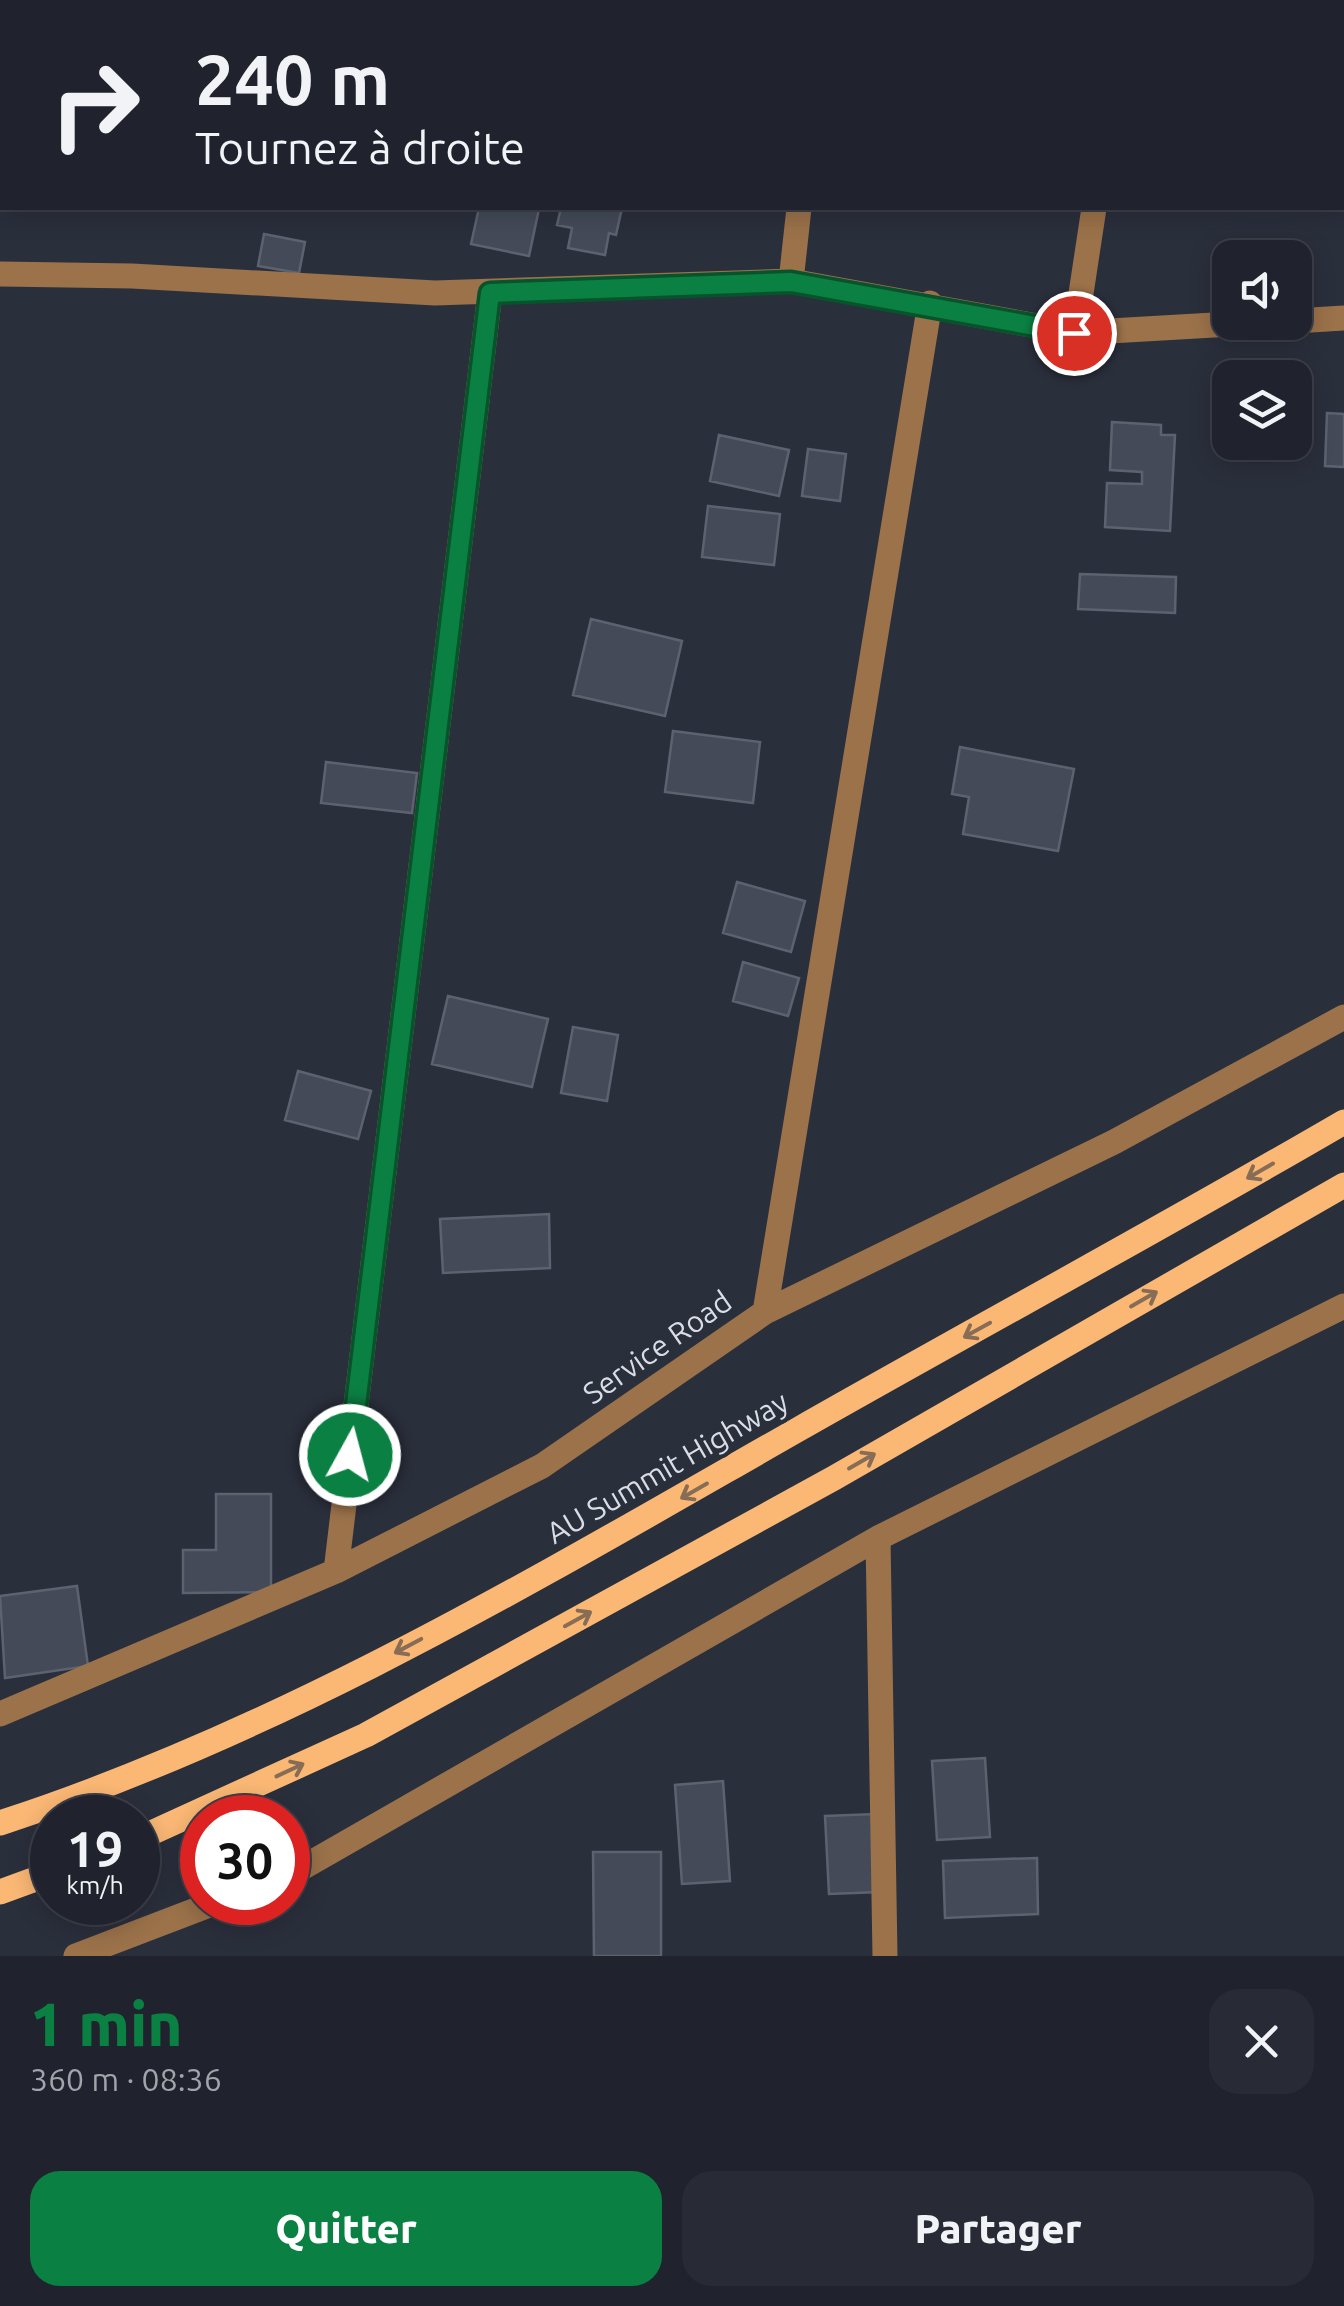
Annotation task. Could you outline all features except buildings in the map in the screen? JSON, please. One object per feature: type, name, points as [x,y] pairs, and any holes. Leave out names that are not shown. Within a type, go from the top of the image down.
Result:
[{"type":"main road","name":"AU Summit Highway","points":[[0,1824],[140,1773],[357,1673],[614,1538],[1344,1122]]},
{"type":"main road","points":[[160,1829],[400,1716],[834,1478],[1344,1184]]},
{"type":"main road","points":[[0,1892],[30,1881]]},
{"type":"street","points":[[791,282],[799,210]]},
{"type":"street","points":[[1074,333],[1094,210]]},
{"type":"street","points":[[0,274],[490,293],[791,282],[930,303],[1074,333],[1212,325]]},
{"type":"street","points":[[336,1571],[490,293]]},
{"type":"street","points":[[765,1312],[930,303]]},
{"type":"street","points":[[1312,320],[1344,318]]},
{"type":"street","name":"Service Road","points":[[0,1714],[336,1571],[542,1466],[765,1312],[1114,1142],[1344,1016]]},
{"type":"street","points":[[310,1863],[878,1538],[1344,1306]]},
{"type":"street","points":[[878,1538],[885,1956]]},
{"type":"street","points":[[76,1956],[180,1916]]},
{"type":"route","points":[[350,1455],[490,293],[791,282],[930,303],[1074,333]]}]
